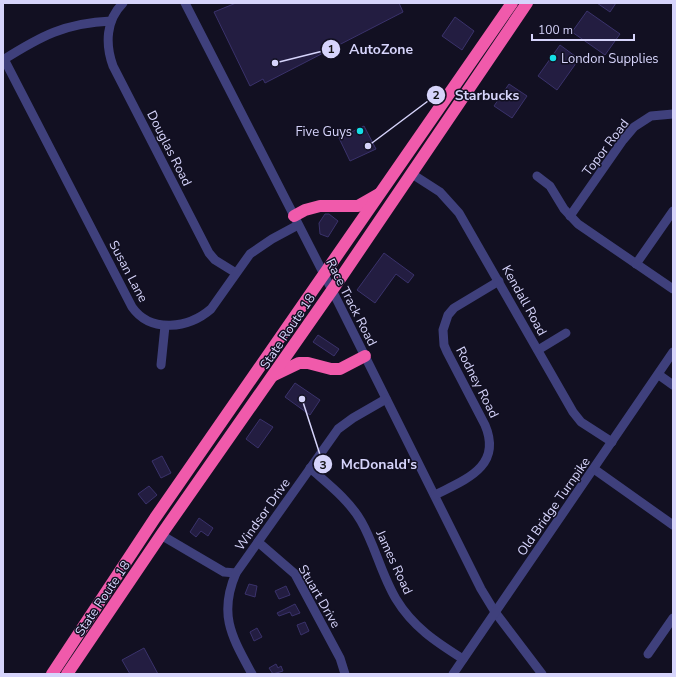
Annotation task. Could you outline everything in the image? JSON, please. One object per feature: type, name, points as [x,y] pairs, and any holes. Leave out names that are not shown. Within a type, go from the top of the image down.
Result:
[{"type":"highway","name":"State Route 18","points":[[52,674],[155,518],[512,3]]},
{"type":"highway","name":"State Route 18","points":[[67,674],[161,535],[273,376],[528,3]]},
{"type":"highway","points":[[296,220],[304,210],[320,206],[358,206],[382,192]]},
{"type":"highway","points":[[273,376],[299,363],[308,363],[331,369],[340,369],[365,356]]},
{"type":"street","points":[[3,59],[55,30],[90,22],[111,21],[123,3]]},
{"type":"street","name":"Race Track Road","points":[[185,3],[332,290],[481,589],[495,612],[542,674]]},
{"type":"street","name":"Douglas Road","points":[[111,21],[107,46],[113,66],[209,253],[216,260],[236,273]]},
{"type":"street","name":"Susan Lane","points":[[3,59],[132,307],[137,314],[150,323],[165,326],[189,321],[205,315],[212,309],[250,254],[296,220]]},
{"type":"street","name":"Topor Road","points":[[570,216],[623,140],[634,127],[651,116],[673,114]]},
{"type":"street","name":"Kendall Road","points":[[412,174],[440,192],[459,213],[573,412],[580,422],[612,442]]},
{"type":"street","points":[[537,176],[550,186],[570,216],[578,224],[673,289]]},
{"type":"street","points":[[636,264],[673,211]]},
{"type":"street","name":"Rodney Road","points":[[435,495],[475,474],[485,462],[490,447],[490,439],[485,426],[444,345],[443,330],[445,322],[454,308],[499,281]]},
{"type":"street","points":[[161,365],[165,326]]},
{"type":"street","points":[[538,350],[566,333]]},
{"type":"street","name":"Old Bridge Turnpike","points":[[453,674],[659,375],[673,352]]},
{"type":"street","points":[[659,375],[673,385]]},
{"type":"street","name":"Windsor Drive","points":[[252,674],[235,643],[228,622],[228,598],[236,573],[338,429],[353,418],[386,399]]},
{"type":"street","name":"James Road","points":[[310,468],[344,499],[361,520],[396,599],[411,620],[426,636],[463,659]]},
{"type":"street","points":[[594,469],[673,525]]},
{"type":"street","points":[[161,535],[224,572],[236,573]]},
{"type":"street","name":"Stuart Drive","points":[[258,542],[295,574],[340,658],[345,674]]},
{"type":"street","points":[[648,654],[673,618]]},
{"type":"building","points":[[236,3],[399,3],[403,12],[265,83],[263,79],[250,86],[214,12]]},
{"type":"building","points":[[597,3],[616,3],[610,12]]},
{"type":"building","points":[[587,11],[620,34],[605,55],[572,32]]},
{"type":"building","points":[[455,17],[474,31],[462,50],[442,36]]},
{"type":"building","points":[[560,45],[579,59],[557,90],[538,76]]},
{"type":"building","points":[[509,84],[527,96],[512,118],[494,106]]},
{"type":"building","points":[[364,126],[376,149],[350,161],[339,138]]},
{"type":"building","points":[[325,214],[329,214],[338,221],[328,237],[320,234],[319,223]]},
{"type":"building","points":[[384,253],[414,275],[408,283],[396,274],[375,303],[357,290]]},
{"type":"building","points":[[318,335],[339,349],[334,356],[313,342]]},
{"type":"building","points":[[295,383],[320,400],[310,415],[285,397]]},
{"type":"building","points":[[260,419],[273,427],[258,448],[246,439]]},
{"type":"building","points":[[162,456],[171,473],[161,478],[152,461]]},
{"type":"building","points":[[149,486],[157,495],[146,504],[138,494]]},
{"type":"building","points":[[199,518],[213,528],[208,536],[201,531],[196,537],[190,532]]},
{"type":"building","points":[[249,584],[257,586],[255,597],[245,594]]},
{"type":"building","points":[[286,586],[290,595],[279,599],[275,591]]},
{"type":"building","points":[[295,604],[300,613],[292,616],[290,612],[279,616],[277,613]]},
{"type":"building","points":[[305,622],[309,631],[301,635],[297,625]]},
{"type":"building","points":[[257,628],[262,637],[254,641],[250,632]]},
{"type":"building","points":[[144,648],[158,674],[130,674],[122,660]]},
{"type":"building","points":[[276,664],[278,668],[281,666],[283,671],[273,674],[269,668]]},
{"type":"place","name":"London Supplies","points":[[553,58]]},
{"type":"place","name":"AutoZone","points":[[275,63]]},
{"type":"place","name":"Five Guys","points":[[360,131]]},
{"type":"place","name":"Starbucks","points":[[368,146]]},
{"type":"place","name":"McDonald's","points":[[302,399]]}]
